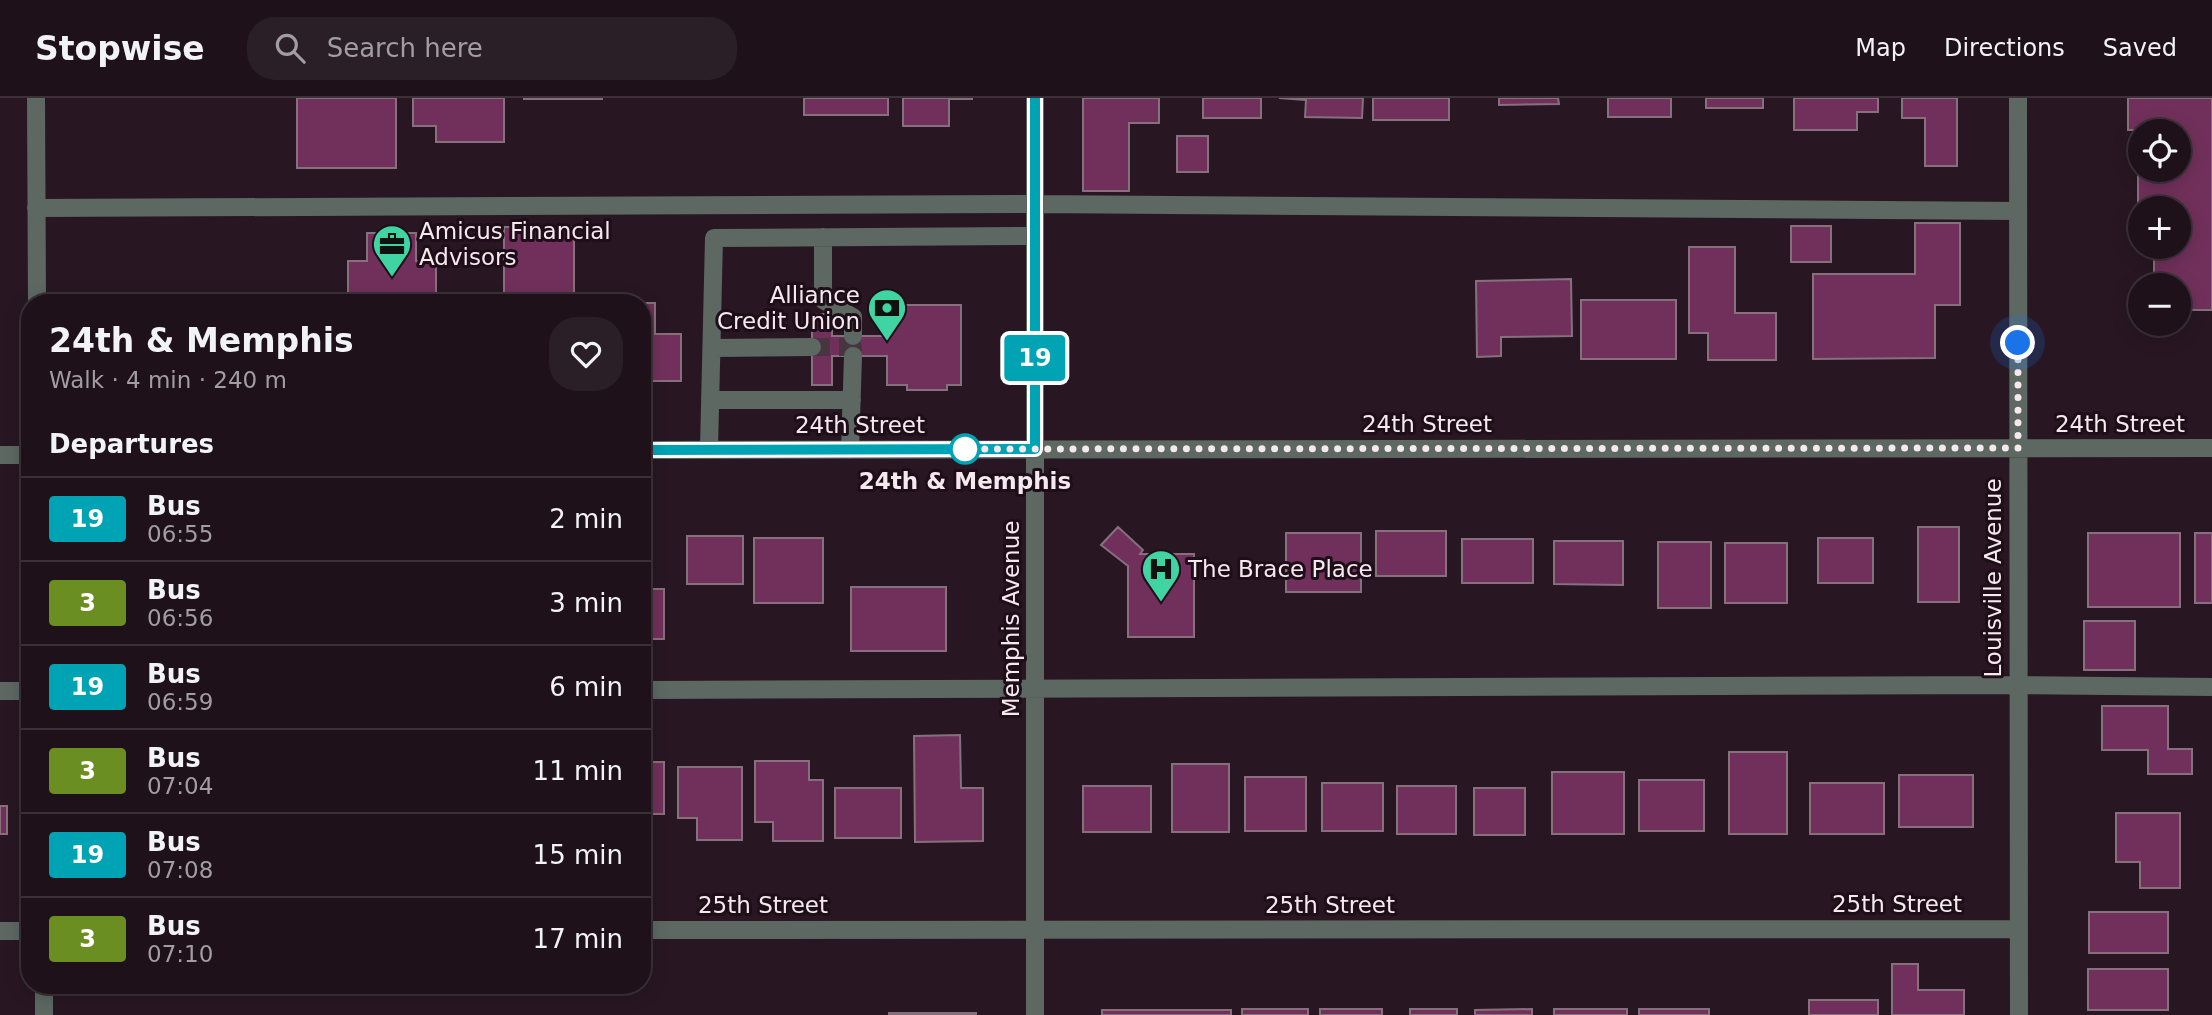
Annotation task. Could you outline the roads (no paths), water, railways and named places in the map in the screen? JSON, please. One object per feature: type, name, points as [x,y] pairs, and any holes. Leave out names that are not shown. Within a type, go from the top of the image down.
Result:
[{"type":"street","points":[[36,98],[37,294]]},
{"type":"street","name":"Memphis Avenue","points":[[1035,98],[1035,1015]]},
{"type":"street","name":"Louisville Avenue","points":[[2018,98],[2019,1015]]},
{"type":"street","points":[[36,208],[1035,204],[2018,211]]},
{"type":"street","points":[[709,449],[714,238],[1035,236]]},
{"type":"street","points":[[822,237],[822,300],[853,317],[853,336]]},
{"type":"street","points":[[712,348],[812,348]]},
{"type":"street","points":[[850,450],[853,356]]},
{"type":"street","points":[[710,400],[852,400]]},
{"type":"street","name":"24th Street","points":[[651,450],[2212,448]]},
{"type":"street","points":[[0,454],[21,455]]},
{"type":"street","points":[[651,691],[2018,685],[2212,687]]},
{"type":"street","points":[[0,691],[21,691]]},
{"type":"street","name":"25th Street","points":[[651,930],[2019,929]]},
{"type":"street","points":[[0,931],[21,931]]},
{"type":"street","points":[[44,994],[44,1015]]},
{"type":"tunnel","points":[[812,347],[853,347],[853,356]]},
{"type":"place","name":"Amicus Financial Advisors","points":[[392,278]]},
{"type":"place","name":"Alliance Credit Union","points":[[887,342]]},
{"type":"place","name":"24th & Memphis","points":[[965,449]]},
{"type":"place","name":"The Brace Place","points":[[1161,603]]}]
